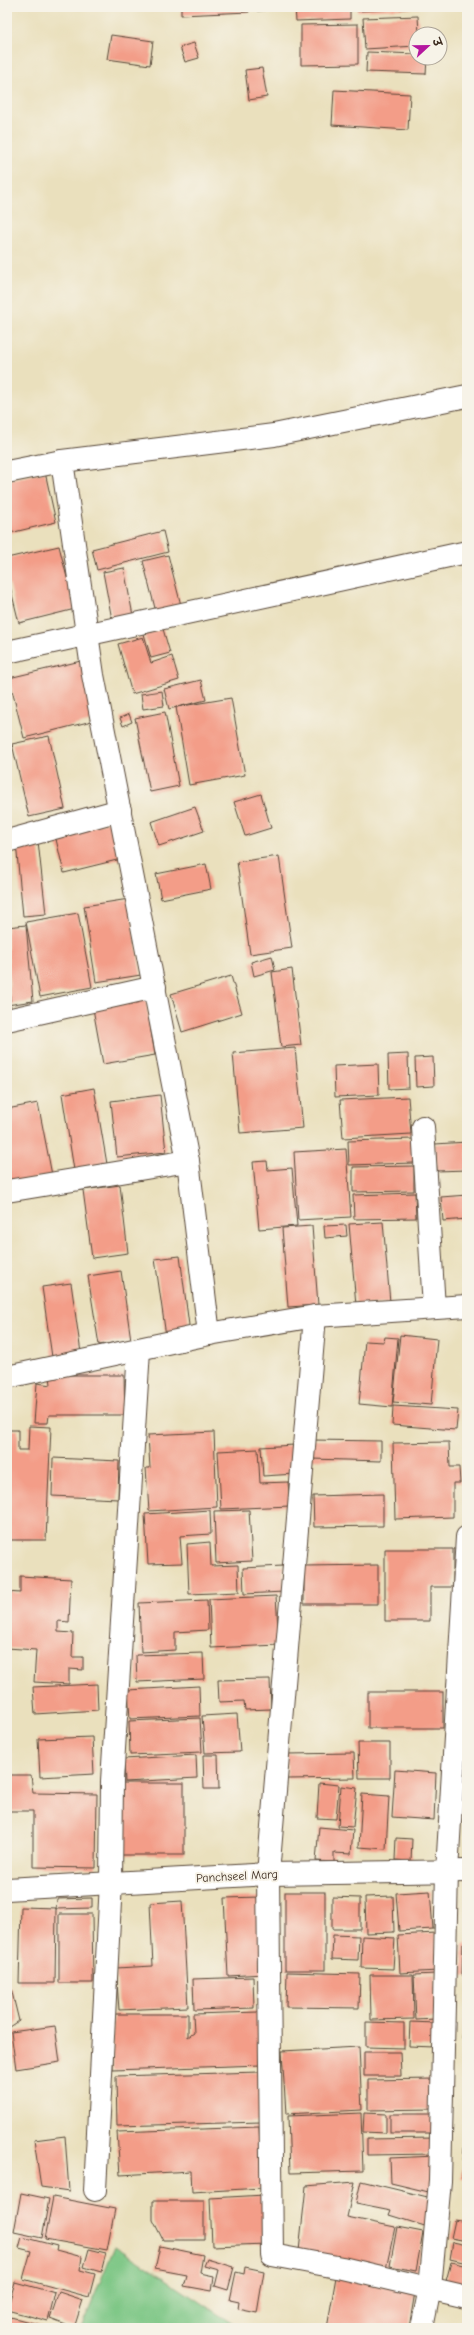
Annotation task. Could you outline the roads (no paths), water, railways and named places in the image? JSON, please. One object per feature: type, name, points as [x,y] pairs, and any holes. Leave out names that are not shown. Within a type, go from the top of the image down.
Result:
[{"type":"street","points":[[7,472],[62,461],[274,435],[467,396]]},
{"type":"street","points":[[62,461],[87,635],[188,1161],[209,1334]]},
{"type":"street","points":[[7,652],[467,552]]},
{"type":"street","points":[[7,841],[120,810]]},
{"type":"street","points":[[7,1020],[155,987]]},
{"type":"street","points":[[423,1127],[434,1308]]},
{"type":"street","points":[[7,1191],[188,1161]]},
{"type":"street","points":[[7,1377],[209,1334],[315,1316],[467,1306]]},
{"type":"street","points":[[315,1316],[268,1874],[272,2255],[467,2297]]},
{"type":"street","points":[[95,2190],[111,1882],[112,1782],[139,1350]]},
{"type":"street","points":[[422,2328],[430,2288],[440,2182],[457,1871],[467,1537]]},
{"type":"street","name":"Panchseel Marg","points":[[7,1888],[268,1874],[457,1871]]}]
